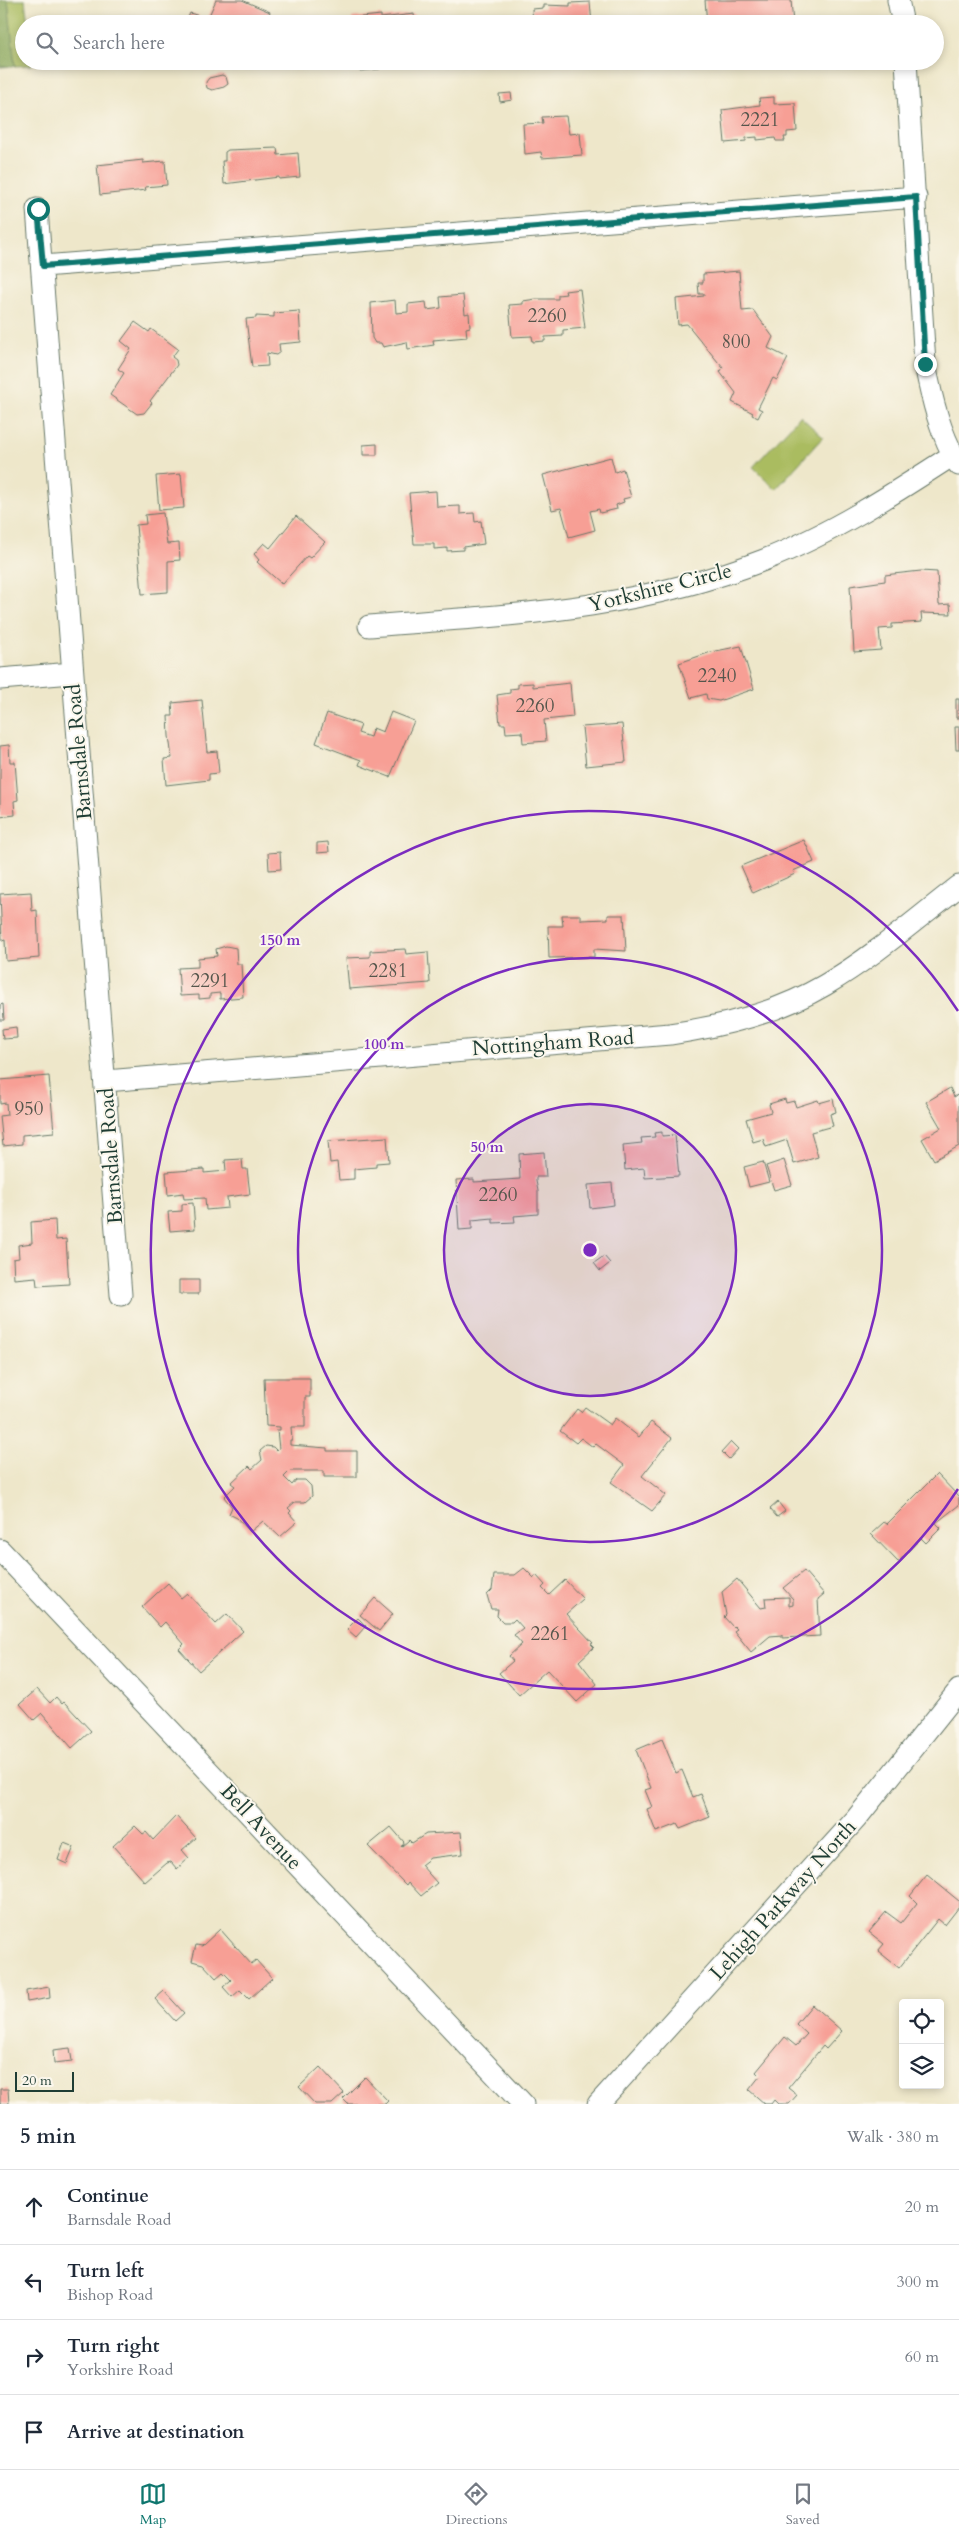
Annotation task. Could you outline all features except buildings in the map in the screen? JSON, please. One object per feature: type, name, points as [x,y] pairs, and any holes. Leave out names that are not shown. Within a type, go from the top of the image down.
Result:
[{"type":"street","points":[[898,0],[901,15]]},
{"type":"street","points":[[907,70],[925,364],[932,401],[956,460]]},
{"type":"street","points":[[43,266],[916,197]]},
{"type":"street","name":"Barnsdale Road","points":[[38,209],[121,1295]]},
{"type":"street","name":"Yorkshire Circle","points":[[369,626],[588,607],[691,585],[766,560],[830,529],[956,460]]},
{"type":"street","points":[[0,679],[72,673]]},
{"type":"street","name":"Nottingham Road","points":[[106,1081],[670,1034],[710,1028],[772,1009],[824,986],[858,964],[959,886]]},
{"type":"street","name":"Bell Avenue","points":[[0,1550],[523,2104]]},
{"type":"street","name":"Lehigh Parkway North","points":[[598,2104],[856,1819],[959,1690]]},
{"type":"green space","points":[[0,0],[8,0],[15,66],[0,67]]},
{"type":"green space","points":[[8,0],[25,0],[27,15],[15,15],[15,66]]},
{"type":"green space","points":[[800,416],[823,437],[776,489],[753,467]]},
{"type":"route","points":[[38,209],[43,266],[916,197],[925,364]]}]
